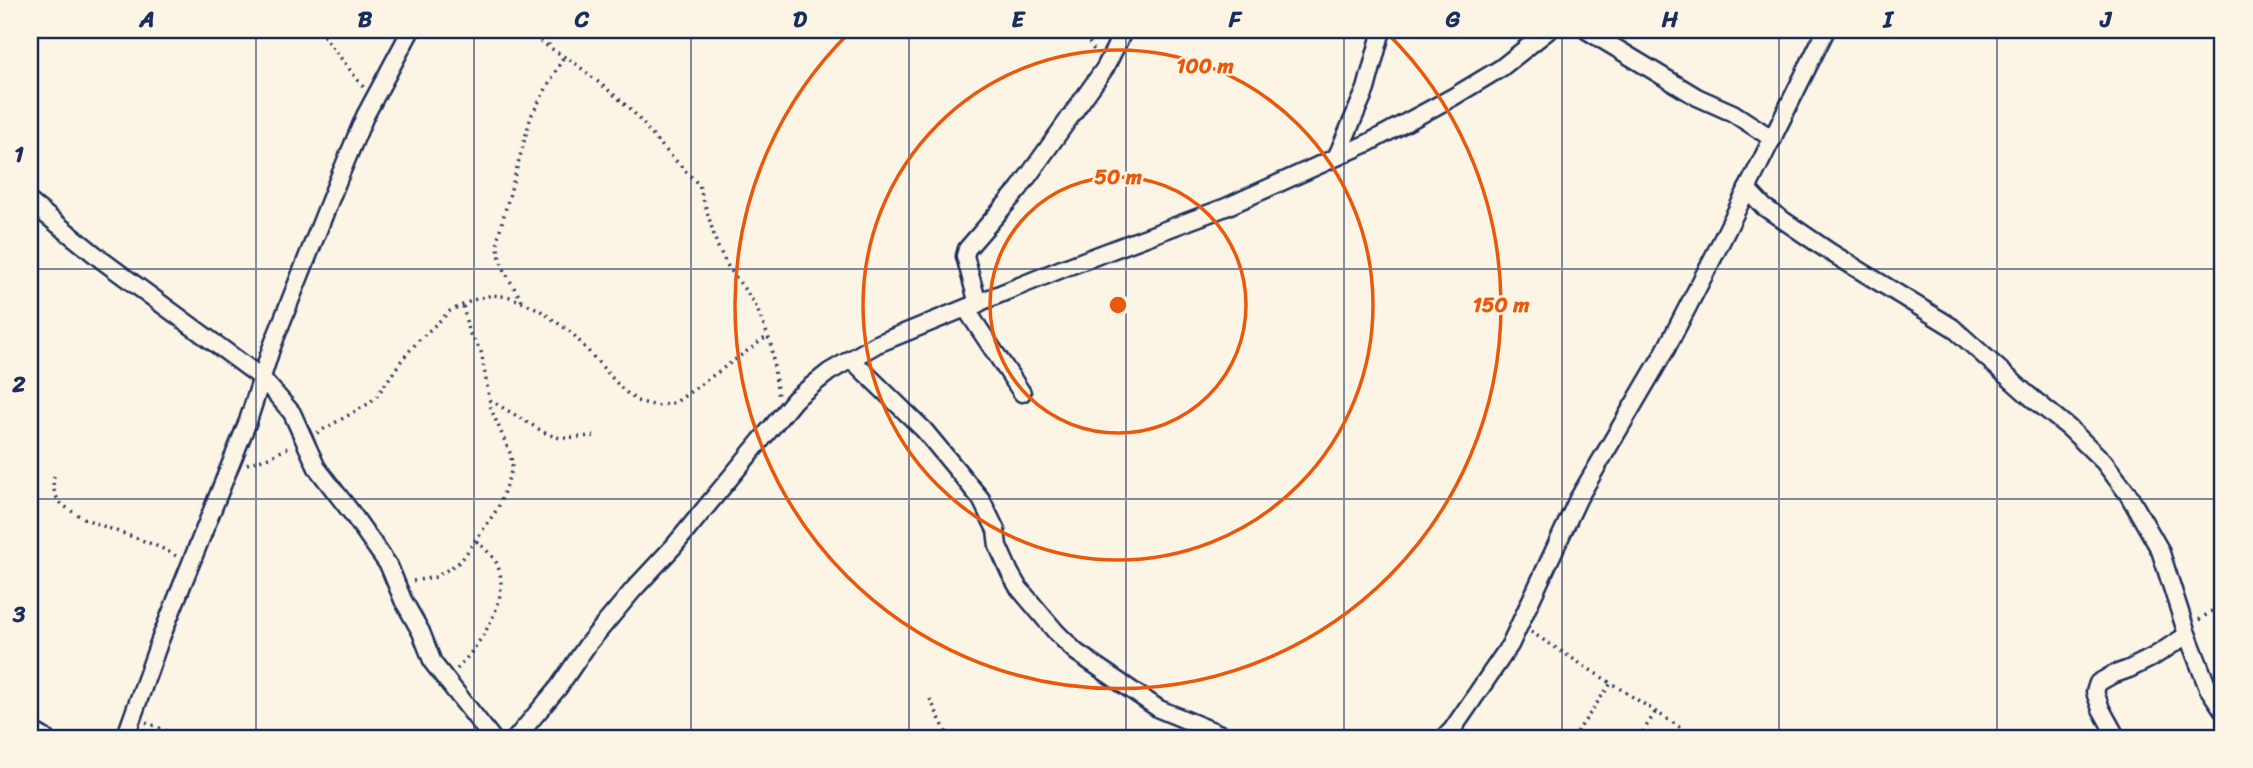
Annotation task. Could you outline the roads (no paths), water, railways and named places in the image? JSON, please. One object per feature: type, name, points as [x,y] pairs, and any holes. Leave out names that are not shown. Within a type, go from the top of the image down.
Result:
[{"type":"street","points":[[125,738],[329,203],[373,101],[411,30]]},
{"type":"street","points":[[1022,393],[972,306],[965,256],[967,249],[1019,189],[1105,68],[1124,30]]},
{"type":"street","points":[[1337,156],[1366,89],[1382,30]]},
{"type":"street","points":[[516,738],[558,688],[588,644],[674,546],[794,399],[829,372],[877,344],[1158,230],[1226,207],[1368,143],[1501,68],[1549,30]]},
{"type":"street","points":[[1586,30],[1698,97],[1733,113],[1773,139]]},
{"type":"street","points":[[1444,738],[1510,645],[1578,499],[1665,351],[1826,30]]},
{"type":"street","points":[[1747,189],[1764,207],[1952,327],[2069,428],[2104,462],[2128,494],[2160,550],[2186,632],[2208,688],[2223,710]]},
{"type":"street","points":[[30,202],[103,261],[262,378],[292,412],[317,468],[371,540],[398,583],[403,600],[421,632],[433,663],[492,738]]},
{"type":"street","points":[[851,359],[924,430],[981,499],[996,530],[998,547],[1010,573],[1018,587],[1056,632],[1076,652],[1159,709],[1230,738]]},
{"type":"street","points":[[2117,738],[2095,692],[2098,683],[2153,657],[2186,632]]},
{"type":"street","points":[[30,729],[45,738]]}]
